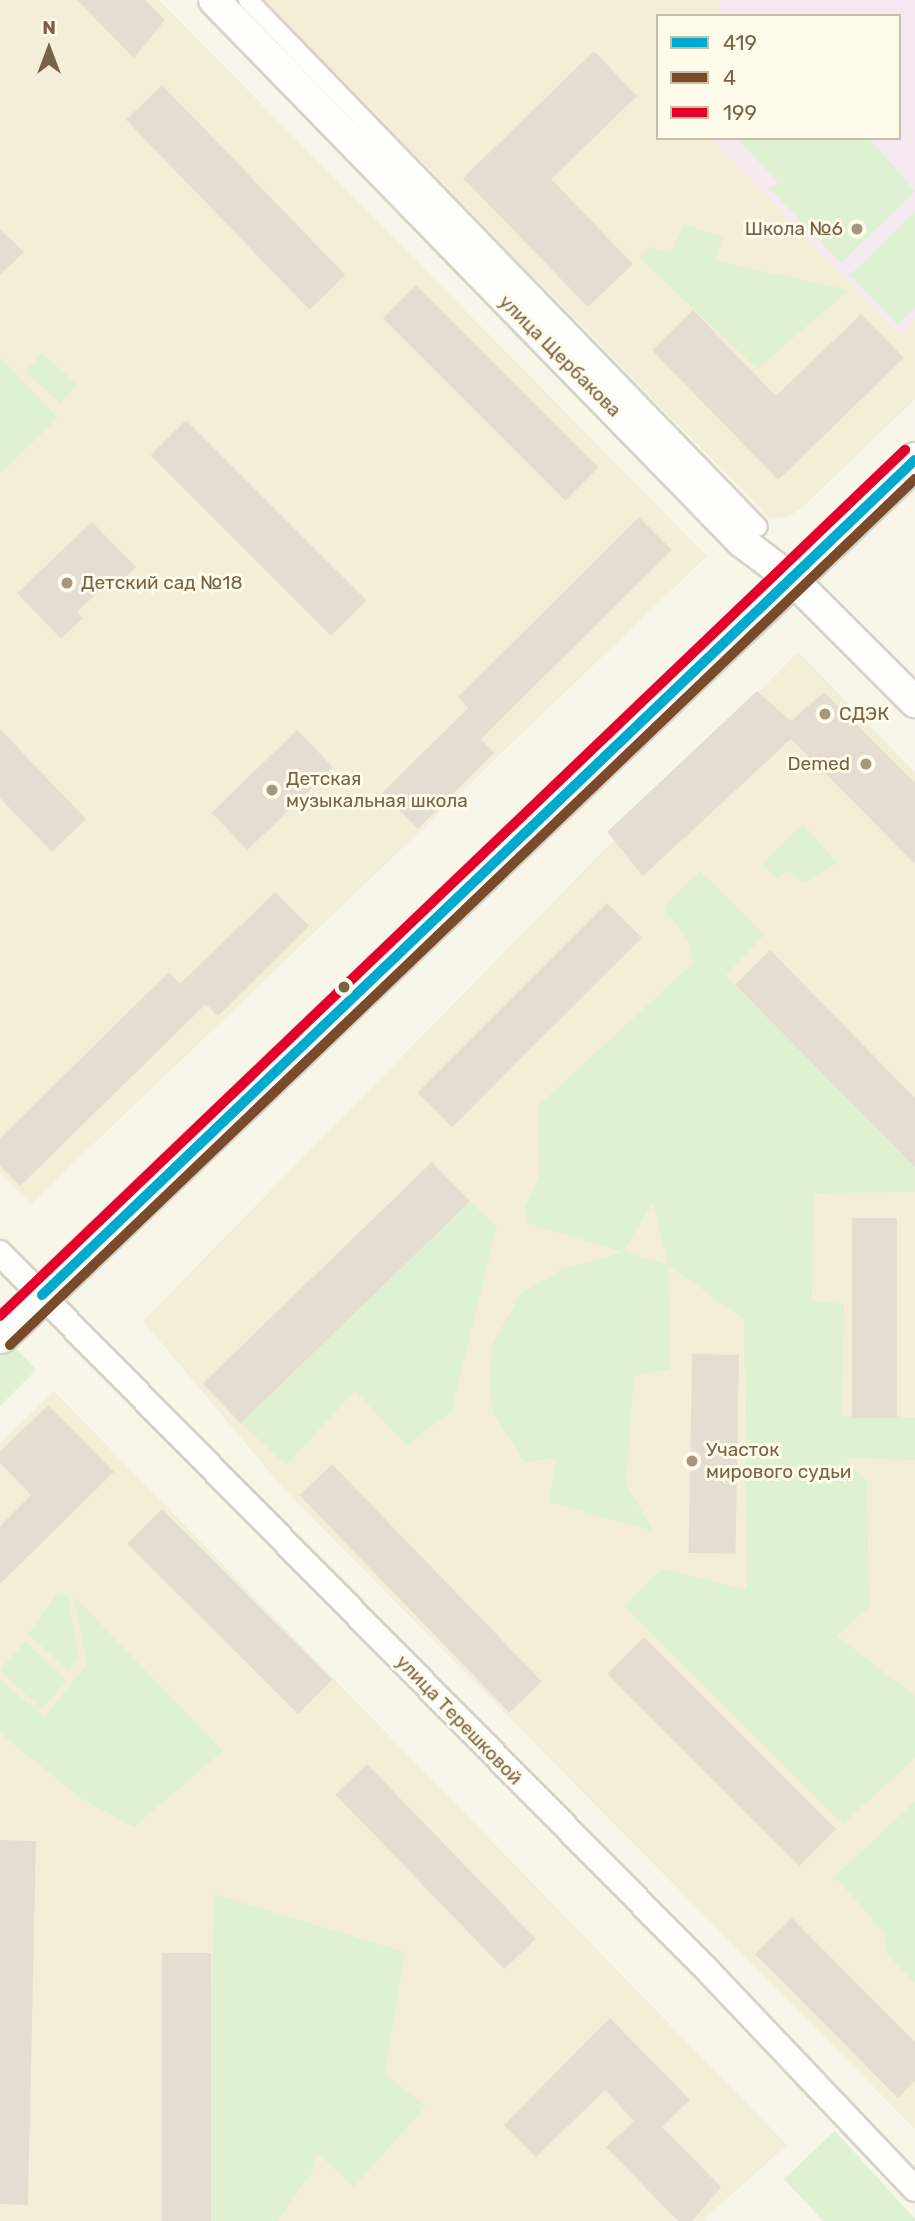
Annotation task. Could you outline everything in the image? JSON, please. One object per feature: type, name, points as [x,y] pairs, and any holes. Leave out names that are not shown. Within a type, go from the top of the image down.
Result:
[{"type":"main road","points":[[0,1335],[793,580],[915,460]]},
{"type":"street","name":"улица Щербакова","points":[[214,0],[742,542],[793,580],[915,702]]},
{"type":"street","name":"улица Щербакова","points":[[248,0],[758,527]]},
{"type":"street","name":"улица Терешковой","points":[[0,1253],[915,2189]]},
{"type":"shaded area","points":[[0,0],[159,0],[707,556],[31,1204],[0,1173]]},
{"type":"shaded area","points":[[264,0],[915,0],[915,399],[804,506],[788,517],[769,518]]},
{"type":"shaded area","name":"Школа №6","points":[[718,0],[915,0],[915,319],[900,333],[713,140],[901,140],[901,14],[721,14]]},
{"type":"shaded area","points":[[798,652],[915,772],[915,2129],[283,1488],[143,1321]]},
{"type":"shaded area","points":[[54,1391],[787,2145],[702,2221],[0,2221],[0,1444]]},
{"type":"green space","points":[[738,140],[871,140],[915,191],[841,263],[770,189],[778,182]]},
{"type":"green space","points":[[915,212],[915,308],[898,325],[850,275]]},
{"type":"green space","points":[[683,224],[723,237],[716,261],[849,290],[757,369],[640,258],[649,247],[672,252]]},
{"type":"green space","points":[[42,353],[77,384],[60,403],[25,372]]},
{"type":"green space","points":[[0,357],[58,418],[0,474]]},
{"type":"green space","points":[[803,824],[837,863],[804,883],[788,871],[776,878],[762,864]]},
{"type":"green space","points":[[700,871],[764,935],[725,976],[915,1166],[915,1192],[813,1193],[812,1301],[844,1304],[842,1416],[915,1417],[915,1460],[845,1458],[867,1482],[869,1607],[837,1636],[915,1696],[915,1758],[843,1824],[624,1606],[662,1569],[747,1590],[744,1318],[668,1266],[670,1369],[634,1376],[626,1483],[653,1531],[549,1502],[556,1458],[525,1462],[493,1413],[489,1375],[493,1343],[520,1295],[560,1270],[621,1252],[527,1223],[525,1209],[539,1175],[538,1106],[693,963],[688,940],[663,908]],"holes":[[[653,1203],[668,1265],[623,1251]]]},
{"type":"green space","points":[[470,1202],[497,1226],[451,1412],[406,1445],[355,1391],[286,1465],[241,1423]]},
{"type":"green space","points":[[8,1340],[36,1370],[0,1406],[0,1348]]},
{"type":"green space","points":[[59,1591],[67,1595],[79,1658],[69,1671],[28,1634]]},
{"type":"green space","points":[[74,1596],[223,1751],[134,1827],[82,1799],[0,1733],[0,1679],[44,1717],[87,1664]]},
{"type":"green space","points":[[26,1642],[67,1682],[41,1709],[0,1670]]},
{"type":"green space","points":[[915,1801],[915,1983],[886,1953],[884,1932],[835,1877]]},
{"type":"green space","points":[[214,1894],[405,1952],[385,2074],[426,2106],[354,2187],[317,2153],[313,2171],[277,2221],[207,2221]]},
{"type":"green space","points":[[835,2131],[915,2221],[823,2221],[784,2179]]},
{"type":"building","points":[[77,0],[145,0],[165,20],[134,58]]},
{"type":"building","points":[[594,51],[637,96],[551,179],[633,264],[588,307],[463,178]]},
{"type":"building","points":[[162,85],[345,275],[309,310],[126,120]]},
{"type":"building","points":[[0,229],[24,252],[0,275]]},
{"type":"building","points":[[416,285],[598,467],[565,501],[383,318]]},
{"type":"building","points":[[693,310],[776,396],[861,314],[904,358],[778,480],[652,350]]},
{"type":"building","points":[[186,420],[366,600],[331,636],[151,455]]},
{"type":"building","points":[[639,517],[672,550],[481,739],[494,753],[418,829],[382,793],[468,708],[458,697]]},
{"type":"building","name":"Детский сад №18","points":[[92,522],[136,567],[116,587],[111,580],[77,612],[83,618],[61,639],[17,593]]},
{"type":"building","points":[[757,691],[791,721],[824,692],[915,783],[915,864],[791,739],[643,876],[607,832]]},
{"type":"building","points":[[0,729],[86,819],[52,852],[0,798]]},
{"type":"building","name":"Детская музыкальная школа","points":[[297,730],[333,767],[248,850],[211,813]]},
{"type":"building","points":[[275,892],[309,926],[218,1016],[206,1004],[20,1186],[0,1166],[0,1138],[169,972],[180,984]]},
{"type":"building","points":[[607,903],[642,938],[452,1127],[417,1093]]},
{"type":"building","points":[[770,950],[915,1098],[915,1167],[735,985]]},
{"type":"building","points":[[432,1162],[470,1202],[241,1423],[203,1384]]},
{"type":"building","points":[[852,1218],[897,1218],[897,1418],[852,1418]]},
{"type":"building","points":[[692,1354],[739,1355],[736,1554],[689,1553]]},
{"type":"building","points":[[48,1405],[114,1472],[0,1584],[0,1526],[31,1495],[0,1463],[0,1452]]},
{"type":"building","points":[[332,1464],[542,1681],[509,1713],[300,1495]]},
{"type":"building","points":[[162,1509],[332,1679],[298,1714],[127,1544]]},
{"type":"building","points":[[644,1637],[836,1829],[800,1866],[607,1674]]},
{"type":"building","points":[[367,1764],[536,1939],[504,1969],[335,1795]]},
{"type":"building","points":[[0,1840],[36,1841],[28,2205],[0,2204]]},
{"type":"building","points":[[792,1918],[915,2042],[915,2080],[898,2098],[755,1954]]},
{"type":"building","points":[[162,1953],[211,1953],[211,2221],[162,2221]]},
{"type":"building","points":[[610,2018],[690,2100],[662,2127],[721,2187],[692,2221],[678,2221],[606,2147],[634,2121],[605,2090],[536,2157],[504,2125]]},
{"type":"transit line","name":"199","points":[[0,1316],[905,450]]},
{"type":"transit line","name":"419","points":[[42,1295],[915,460]]},
{"type":"transit line","name":"4","points":[[10,1345],[915,479]]},
{"type":"place","name":"Школа №6","points":[[857,229]]},
{"type":"place","name":"Детский сад №18","points":[[67,583]]},
{"type":"place","name":"СДЭК","points":[[825,714]]},
{"type":"place","name":"Demed","points":[[866,764]]},
{"type":"place","name":"Детская музыкальная школа","points":[[272,790]]},
{"type":"place","name":"Участок мирового судьи","points":[[692,1461]]}]
